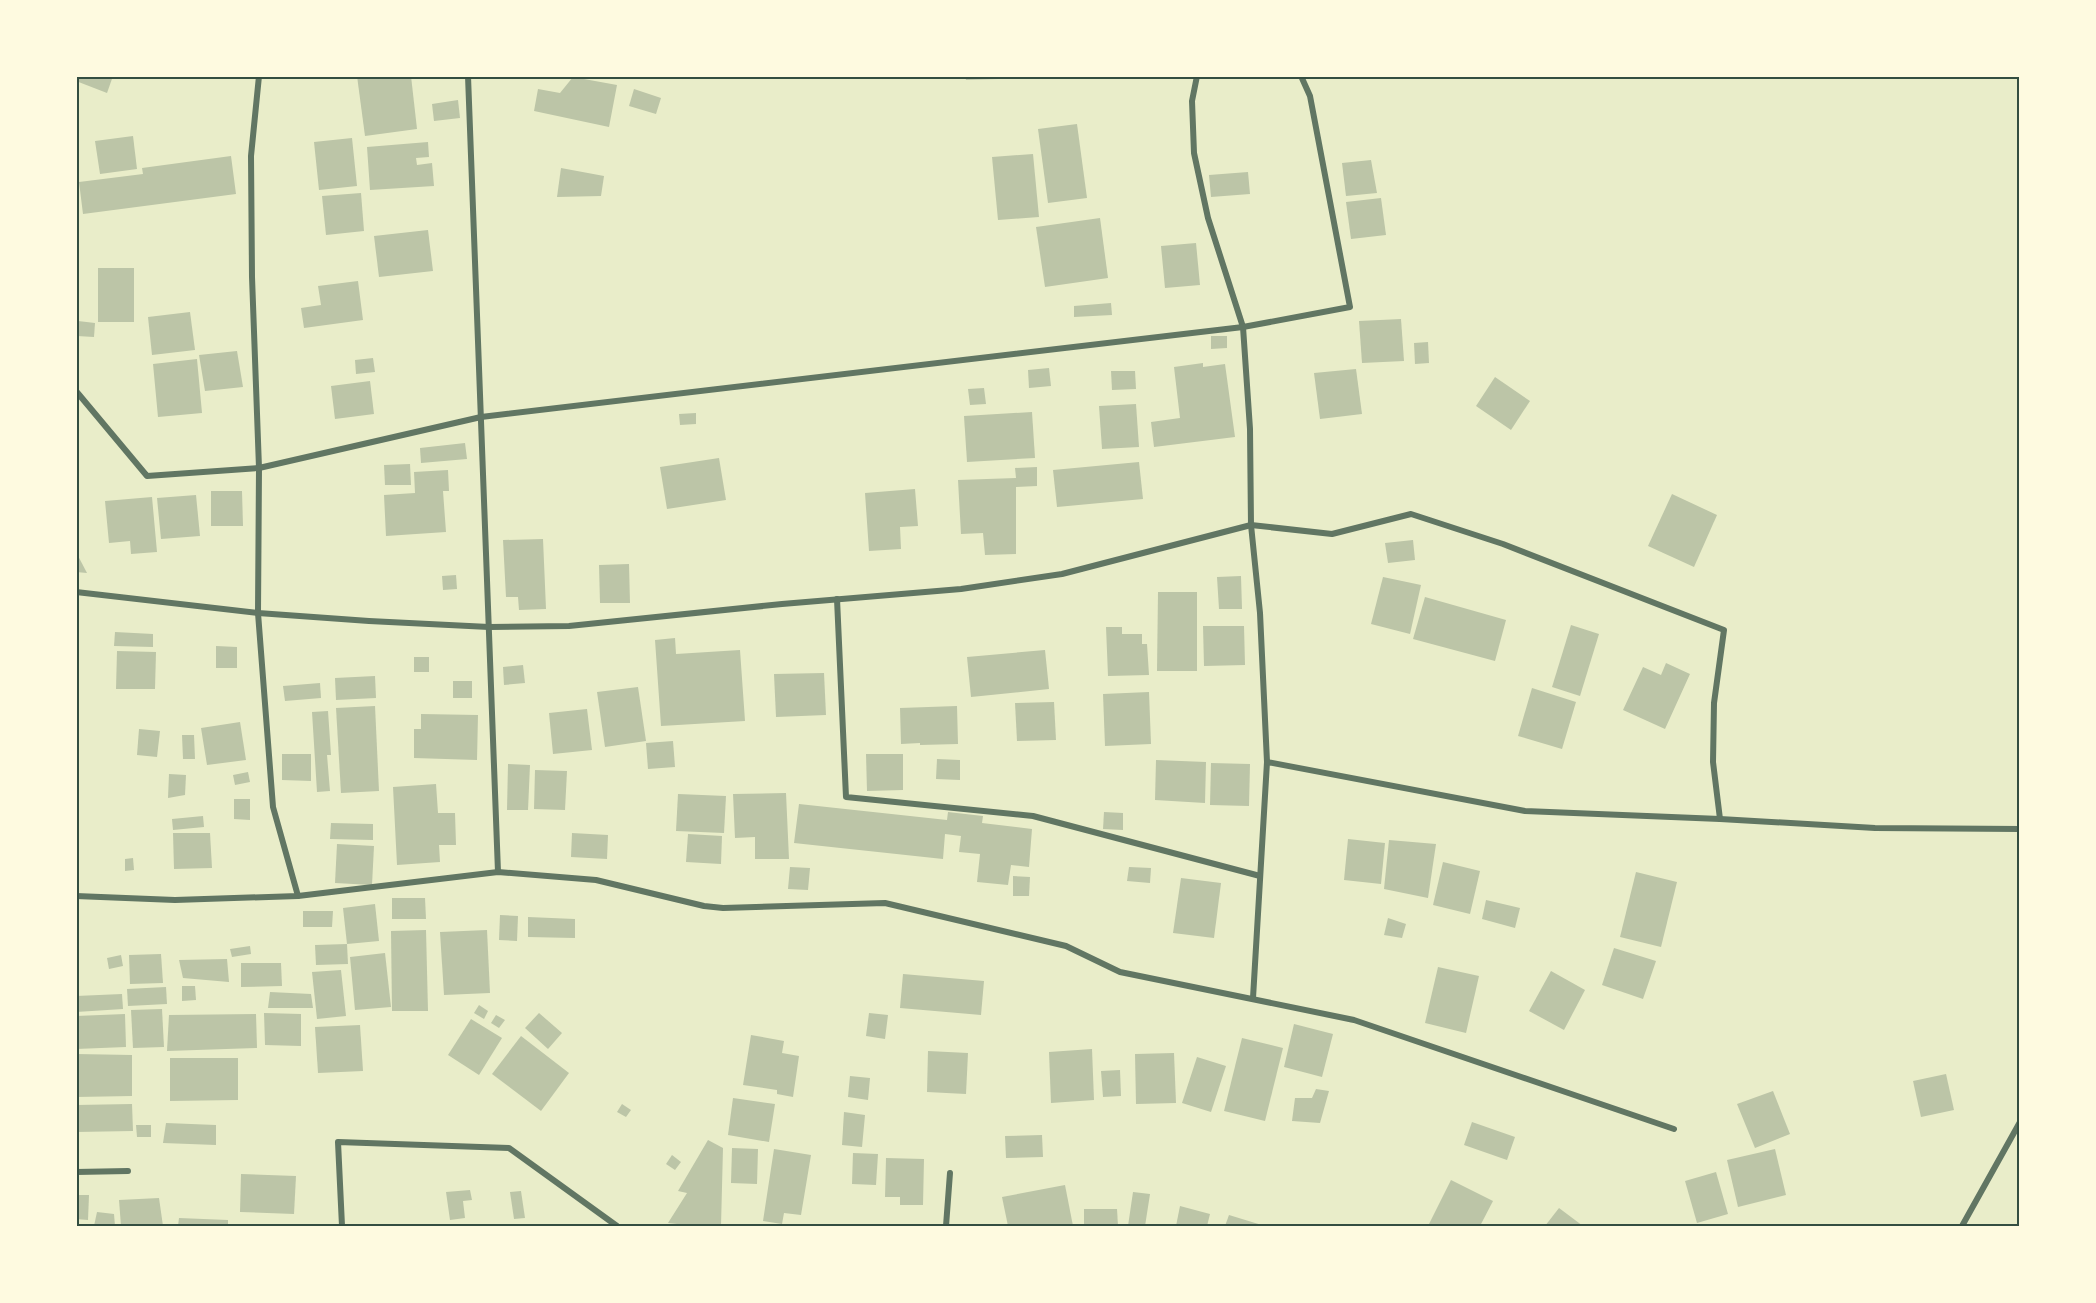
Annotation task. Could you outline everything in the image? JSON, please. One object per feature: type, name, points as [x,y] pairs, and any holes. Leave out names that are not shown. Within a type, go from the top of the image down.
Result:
[{"type":"street","points":[[259,76],[251,156],[252,277],[259,468],[258,613],[273,807],[298,897]]},
{"type":"street","points":[[468,76],[498,872]]},
{"type":"street","points":[[1197,76],[1192,101],[1194,153],[1208,218],[1243,327],[1250,429],[1251,525],[1260,614],[1267,762],[1253,998]]},
{"type":"street","points":[[76,391],[147,476],[259,468],[480,417],[1243,327],[1350,307],[1310,96],[1301,76]]},
{"type":"street","points":[[76,592],[258,613],[489,627],[569,626],[961,589],[1062,574],[1251,525],[1332,534],[1411,514],[1503,544],[1724,630],[1714,704],[1713,762],[1720,819]]},
{"type":"street","points":[[837,599],[846,797],[1033,816],[1260,876]]},
{"type":"street","points":[[1267,762],[1525,812],[1720,819],[1875,828],[2019,829]]},
{"type":"street","points":[[76,896],[175,900],[298,897],[498,872],[596,880],[704,906],[723,908],[885,903],[1066,946],[1120,972],[1354,1020],[1674,1130]]},
{"type":"street","points":[[1962,1227],[2019,1122]]},
{"type":"street","points":[[342,1227],[338,1142],[509,1148],[616,1227]]},
{"type":"street","points":[[76,1172],[128,1172]]},
{"type":"street","points":[[946,1227],[950,1173]]},
{"type":"building","points":[[76,76],[113,76],[107,93],[76,81]]},
{"type":"building","points":[[357,76],[411,76],[417,129],[365,136]]},
{"type":"building","points":[[965,76],[998,76],[998,79],[966,80]]},
{"type":"building","points":[[573,77],[617,85],[609,127],[534,111],[538,89],[560,93]]},
{"type":"building","points":[[634,89],[661,98],[656,114],[629,106]]},
{"type":"building","points":[[458,100],[460,118],[434,121],[432,104]]},
{"type":"building","points":[[1077,124],[1087,198],[1048,203],[1038,129]]},
{"type":"building","points":[[133,136],[137,169],[100,174],[95,141]]},
{"type":"building","points":[[352,138],[357,186],[319,190],[314,142]]},
{"type":"building","points":[[428,142],[429,157],[416,158],[417,165],[432,163],[434,186],[370,190],[367,147]]},
{"type":"building","points":[[1033,154],[1039,217],[998,220],[992,157]]},
{"type":"building","points":[[231,156],[236,194],[83,214],[79,182],[143,174],[142,168]]},
{"type":"building","points":[[1371,160],[1377,193],[1346,196],[1342,163]]},
{"type":"building","points":[[561,168],[604,176],[601,196],[557,197]]},
{"type":"building","points":[[1248,172],[1250,194],[1211,197],[1209,175]]},
{"type":"building","points":[[361,193],[364,231],[326,235],[322,196]]},
{"type":"building","points":[[1381,198],[1386,235],[1351,239],[1346,202]]},
{"type":"building","points":[[1100,218],[1108,278],[1045,287],[1036,227]]},
{"type":"building","points":[[428,230],[433,271],[379,277],[374,236]]},
{"type":"building","points":[[1196,243],[1200,285],[1165,288],[1161,246]]},
{"type":"building","points":[[98,268],[134,268],[134,322],[98,322]]},
{"type":"building","points":[[358,281],[363,320],[304,328],[301,308],[321,305],[318,286]]},
{"type":"building","points":[[1111,303],[1112,315],[1074,317],[1074,306]]},
{"type":"building","points":[[190,312],[195,350],[152,355],[148,317]]},
{"type":"building","points":[[1401,319],[1404,361],[1362,363],[1359,321]]},
{"type":"building","points":[[78,321],[95,323],[94,337],[77,336]]},
{"type":"building","points":[[1211,336],[1227,336],[1227,348],[1211,349]]},
{"type":"building","points":[[1428,342],[1429,363],[1415,364],[1414,343]]},
{"type":"building","points":[[237,351],[243,387],[205,391],[199,355]]},
{"type":"building","points":[[373,358],[375,372],[356,374],[355,360]]},
{"type":"building","points":[[197,359],[202,413],[158,417],[153,364]]},
{"type":"building","points":[[1203,363],[1203,367],[1225,364],[1235,437],[1154,447],[1151,422],[1180,418],[1174,367]]},
{"type":"building","points":[[1049,368],[1051,386],[1029,388],[1028,370]]},
{"type":"building","points":[[1356,369],[1362,414],[1320,419],[1314,373]]},
{"type":"building","points":[[1111,371],[1135,371],[1136,389],[1112,390]]},
{"type":"building","points":[[1495,377],[1530,401],[1511,430],[1476,406]]},
{"type":"building","points":[[370,381],[374,414],[335,419],[331,386]]},
{"type":"building","points":[[984,388],[986,404],[970,405],[968,389]]},
{"type":"building","points":[[1136,404],[1139,447],[1102,449],[1099,406]]},
{"type":"building","points":[[1032,412],[1035,458],[967,462],[964,416]]},
{"type":"building","points":[[696,413],[696,424],[680,425],[679,414]]},
{"type":"building","points":[[465,443],[467,459],[421,463],[420,448]]},
{"type":"building","points":[[719,458],[726,500],[667,509],[660,467]]},
{"type":"building","points":[[1139,462],[1143,499],[1057,507],[1053,470]]},
{"type":"building","points":[[410,464],[411,485],[385,485],[384,465]]},
{"type":"building","points":[[1037,467],[1037,486],[1016,487],[1016,554],[985,555],[983,533],[961,534],[958,480],[1016,478],[1015,468]]},
{"type":"building","points":[[448,470],[449,491],[443,491],[446,532],[386,536],[384,495],[415,493],[414,472]]},
{"type":"building","points":[[915,489],[918,526],[900,527],[901,549],[869,551],[865,493]]},
{"type":"building","points":[[211,491],[242,491],[243,526],[211,526]]},
{"type":"building","points":[[1672,494],[1717,515],[1694,567],[1648,546]]},
{"type":"building","points":[[196,495],[200,536],[161,539],[157,498]]},
{"type":"building","points":[[152,497],[157,552],[131,554],[130,541],[109,543],[105,501]]},
{"type":"building","points":[[543,539],[546,609],[519,610],[518,597],[506,597],[503,540]]},
{"type":"building","points":[[1413,540],[1415,560],[1388,563],[1385,543]]},
{"type":"building","points":[[76,552],[87,573],[76,572]]},
{"type":"building","points":[[629,564],[630,603],[600,603],[599,565]]},
{"type":"building","points":[[456,575],[457,589],[443,590],[442,576]]},
{"type":"building","points":[[1241,576],[1242,609],[1219,609],[1217,577]]},
{"type":"building","points":[[1383,577],[1421,585],[1410,634],[1371,624]]},
{"type":"building","points":[[1158,592],[1197,592],[1197,671],[1157,671]]},
{"type":"building","points":[[1425,597],[1506,620],[1495,661],[1413,639]]},
{"type":"building","points":[[1571,625],[1599,634],[1580,696],[1552,687]]},
{"type":"building","points":[[1203,626],[1244,626],[1245,665],[1204,666]]},
{"type":"building","points":[[1106,627],[1122,627],[1122,634],[1142,634],[1142,644],[1147,644],[1149,675],[1108,676]]},
{"type":"building","points":[[115,632],[153,634],[153,647],[114,646]]},
{"type":"building","points":[[675,638],[676,654],[740,650],[745,721],[661,726],[655,640]]},
{"type":"building","points":[[216,646],[237,647],[237,668],[216,668]]},
{"type":"building","points":[[1045,650],[1049,689],[971,697],[967,657]]},
{"type":"building","points":[[117,651],[156,652],[155,689],[116,689]]},
{"type":"building","points":[[414,657],[429,657],[429,672],[414,672]]},
{"type":"building","points":[[1666,663],[1690,674],[1665,729],[1623,710],[1643,667],[1661,675]]},
{"type":"building","points":[[523,665],[525,683],[504,685],[503,667]]},
{"type":"building","points":[[824,673],[826,715],[776,717],[774,674]]},
{"type":"building","points":[[375,676],[376,698],[336,700],[335,678]]},
{"type":"building","points":[[453,681],[472,681],[472,698],[453,698]]},
{"type":"building","points":[[320,683],[321,698],[285,701],[283,686]]},
{"type":"building","points":[[638,687],[646,741],[605,747],[597,692]]},
{"type":"building","points":[[1532,688],[1576,702],[1562,749],[1518,736]]},
{"type":"building","points":[[1149,692],[1151,744],[1105,746],[1103,694]]},
{"type":"building","points":[[1054,702],[1056,740],[1017,741],[1015,703]]},
{"type":"building","points":[[375,706],[379,791],[341,793],[336,708]]},
{"type":"building","points":[[957,706],[958,744],[901,744],[900,708]]},
{"type":"building","points":[[587,709],[592,750],[553,754],[549,713]]},
{"type":"building","points":[[328,711],[331,755],[327,755],[330,791],[317,792],[312,712]]},
{"type":"building","points":[[421,714],[478,715],[477,760],[414,758],[414,729],[421,729]]},
{"type":"building","points":[[240,722],[246,760],[207,765],[201,728]]},
{"type":"building","points":[[139,729],[160,731],[157,757],[137,755]]},
{"type":"building","points":[[182,735],[194,735],[195,759],[183,759]]},
{"type":"building","points":[[673,741],[675,767],[648,769],[646,743]]},
{"type":"building","points":[[282,754],[311,754],[311,781],[282,780]]},
{"type":"building","points":[[866,754],[903,754],[903,790],[867,791]]},
{"type":"building","points":[[937,759],[960,760],[960,780],[936,779]]},
{"type":"building","points":[[1156,760],[1206,762],[1205,803],[1155,800]]},
{"type":"building","points":[[1211,763],[1250,764],[1249,806],[1210,805]]},
{"type":"building","points":[[508,764],[530,765],[528,810],[507,810]]},
{"type":"building","points":[[535,770],[567,771],[565,810],[534,809]]},
{"type":"building","points":[[248,772],[250,782],[235,785],[233,775]]},
{"type":"building","points":[[169,774],[186,775],[185,795],[168,798]]},
{"type":"building","points":[[436,784],[438,813],[455,813],[456,845],[439,845],[440,862],[397,865],[393,787]]},
{"type":"building","points":[[786,793],[789,859],[755,859],[755,837],[735,838],[733,794]]},
{"type":"building","points":[[678,794],[726,796],[724,833],[676,831]]},
{"type":"building","points":[[234,799],[250,799],[250,820],[234,819]]},
{"type":"building","points":[[799,804],[947,820],[948,812],[983,816],[982,823],[1032,829],[1029,867],[1011,865],[1008,885],[977,882],[980,854],[959,852],[961,836],[945,834],[943,859],[794,843]]},
{"type":"building","points":[[1104,812],[1123,813],[1123,830],[1103,829]]},
{"type":"building","points":[[203,816],[204,827],[173,830],[172,819]]},
{"type":"building","points":[[331,823],[373,824],[373,840],[330,839]]},
{"type":"building","points":[[173,833],[210,833],[212,868],[174,869]]},
{"type":"building","points":[[572,833],[608,835],[607,859],[571,857]]},
{"type":"building","points":[[688,834],[722,836],[721,864],[686,862]]},
{"type":"building","points":[[1348,839],[1385,843],[1381,884],[1344,880]]},
{"type":"building","points":[[1389,840],[1436,844],[1428,898],[1384,889]]},
{"type":"building","points":[[337,844],[374,846],[372,885],[335,883]]},
{"type":"building","points":[[133,858],[134,870],[125,871],[125,859]]},
{"type":"building","points":[[1443,862],[1480,871],[1470,914],[1433,905]]},
{"type":"building","points":[[790,867],[810,868],[808,890],[788,889]]},
{"type":"building","points":[[1129,867],[1151,868],[1150,883],[1127,881]]},
{"type":"building","points":[[1636,872],[1677,882],[1661,947],[1620,937]]},
{"type":"building","points":[[1013,876],[1030,877],[1029,896],[1013,896]]},
{"type":"building","points":[[1181,878],[1221,883],[1214,938],[1173,933]]},
{"type":"building","points":[[392,898],[425,898],[426,919],[392,919]]},
{"type":"building","points":[[1486,900],[1520,908],[1515,928],[1482,919]]},
{"type":"building","points":[[375,904],[379,941],[347,944],[343,908]]},
{"type":"building","points":[[303,911],[333,911],[332,927],[303,927]]},
{"type":"building","points":[[500,915],[518,916],[517,941],[499,940]]},
{"type":"building","points":[[528,917],[575,919],[575,938],[528,937]]},
{"type":"building","points":[[1388,918],[1406,924],[1402,938],[1384,935]]},
{"type":"building","points":[[426,930],[428,1011],[392,1011],[391,931]]},
{"type":"building","points":[[487,930],[490,993],[444,995],[440,932]]},
{"type":"building","points":[[347,944],[348,964],[316,965],[315,945]]},
{"type":"building","points":[[250,946],[251,954],[232,957],[230,949]]},
{"type":"building","points":[[1614,948],[1656,961],[1643,999],[1602,985]]},
{"type":"building","points":[[385,953],[391,1007],[355,1010],[350,957]]},
{"type":"building","points":[[161,954],[163,983],[130,984],[129,955]]},
{"type":"building","points":[[121,955],[123,966],[109,969],[107,958]]},
{"type":"building","points":[[227,959],[229,982],[183,978],[179,960]]},
{"type":"building","points":[[241,963],[281,963],[282,986],[241,987]]},
{"type":"building","points":[[1438,967],[1479,976],[1466,1033],[1425,1023]]},
{"type":"building","points":[[341,970],[346,1016],[317,1019],[312,972]]},
{"type":"building","points":[[1551,971],[1585,990],[1564,1030],[1529,1011]]},
{"type":"building","points":[[903,974],[984,981],[981,1015],[900,1008]]},
{"type":"building","points":[[182,986],[195,986],[196,1000],[182,1001]]},
{"type":"building","points":[[166,987],[167,1004],[128,1006],[127,989]]},
{"type":"building","points":[[270,992],[311,994],[313,1008],[268,1008]]},
{"type":"building","points":[[122,994],[123,1009],[76,1012],[76,996]]},
{"type":"building","points":[[479,1005],[488,1011],[484,1019],[474,1013]]},
{"type":"building","points":[[162,1009],[164,1047],[133,1048],[131,1010]]},
{"type":"building","points":[[264,1013],[301,1014],[301,1046],[265,1045]]},
{"type":"building","points":[[539,1013],[562,1033],[548,1049],[525,1028]]},
{"type":"building","points":[[869,1013],[888,1015],[885,1039],[866,1036]]},
{"type":"building","points":[[125,1014],[126,1047],[76,1049],[76,1016]]},
{"type":"building","points":[[256,1014],[257,1048],[167,1051],[169,1015]]},
{"type":"building","points":[[496,1015],[505,1020],[499,1028],[491,1023]]},
{"type":"building","points":[[471,1019],[502,1038],[479,1075],[448,1055]]},
{"type":"building","points":[[1294,1024],[1333,1034],[1322,1077],[1284,1067]]},
{"type":"building","points":[[360,1025],[363,1071],[318,1073],[315,1027]]},
{"type":"building","points":[[751,1035],[784,1041],[782,1053],[799,1056],[793,1097],[777,1094],[777,1090],[743,1085]]},
{"type":"building","points":[[521,1036],[569,1073],[541,1111],[492,1074]]},
{"type":"building","points":[[1242,1038],[1283,1048],[1265,1121],[1224,1111]]},
{"type":"building","points":[[1092,1049],[1094,1100],[1051,1103],[1049,1052]]},
{"type":"building","points":[[928,1051],[968,1053],[966,1094],[927,1092]]},
{"type":"building","points":[[1174,1053],[1176,1103],[1136,1104],[1135,1054]]},
{"type":"building","points":[[76,1054],[132,1055],[132,1096],[76,1097]]},
{"type":"building","points":[[1197,1057],[1226,1066],[1211,1112],[1182,1103]]},
{"type":"building","points":[[170,1058],[238,1058],[238,1100],[170,1101]]},
{"type":"building","points":[[1120,1070],[1121,1096],[1103,1097],[1101,1071]]},
{"type":"building","points":[[1946,1074],[1954,1110],[1921,1117],[1913,1081]]},
{"type":"building","points":[[850,1076],[870,1078],[868,1100],[848,1097]]},
{"type":"building","points":[[1316,1089],[1329,1091],[1320,1123],[1292,1121],[1295,1098],[1312,1098]]},
{"type":"building","points":[[1773,1091],[1790,1134],[1755,1148],[1737,1104]]},
{"type":"building","points":[[733,1098],[775,1104],[769,1142],[728,1135]]},
{"type":"building","points":[[132,1104],[133,1131],[76,1132],[76,1105]]},
{"type":"building","points":[[622,1104],[631,1110],[626,1117],[617,1112]]},
{"type":"building","points":[[844,1112],[865,1115],[862,1147],[842,1145]]},
{"type":"building","points":[[1472,1122],[1515,1137],[1507,1160],[1464,1145]]},
{"type":"building","points":[[166,1123],[216,1125],[216,1145],[163,1143]]},
{"type":"building","points":[[136,1125],[151,1125],[151,1137],[137,1137]]},
{"type":"building","points":[[1042,1135],[1043,1157],[1006,1158],[1005,1136]]},
{"type":"building","points":[[708,1140],[723,1148],[721,1226],[668,1223],[687,1193],[678,1191]]},
{"type":"building","points":[[732,1148],[758,1149],[757,1184],[731,1183]]},
{"type":"building","points":[[774,1149],[811,1155],[801,1215],[784,1213],[782,1224],[763,1221]]},
{"type":"building","points":[[1775,1149],[1786,1195],[1738,1207],[1727,1160]]},
{"type":"building","points":[[853,1153],[878,1154],[876,1185],[852,1184]]},
{"type":"building","points":[[672,1155],[681,1162],[675,1170],[666,1164]]},
{"type":"building","points":[[886,1158],[924,1159],[923,1205],[900,1205],[900,1197],[885,1197]]},
{"type":"building","points":[[1716,1172],[1728,1214],[1697,1223],[1685,1181]]},
{"type":"building","points":[[241,1174],[296,1176],[294,1214],[240,1212]]},
{"type":"building","points":[[1451,1180],[1493,1201],[1480,1226],[1428,1226]]},
{"type":"building","points":[[1065,1185],[1073,1226],[1008,1226],[1002,1197]]},
{"type":"building","points":[[470,1190],[472,1200],[463,1201],[465,1218],[450,1220],[446,1192]]},
{"type":"building","points":[[521,1191],[525,1218],[514,1219],[510,1192]]},
{"type":"building","points":[[1133,1192],[1150,1194],[1145,1226],[1128,1226]]},
{"type":"building","points":[[76,1195],[89,1195],[88,1220],[76,1219]]},
{"type":"building","points":[[159,1198],[163,1226],[121,1226],[119,1200]]},
{"type":"building","points":[[1180,1206],[1210,1214],[1207,1226],[1176,1226]]},
{"type":"building","points":[[1559,1208],[1583,1226],[1545,1226]]},
{"type":"building","points":[[1084,1209],[1117,1209],[1118,1226],[1084,1226]]},
{"type":"building","points":[[97,1212],[114,1214],[115,1226],[94,1226]]},
{"type":"building","points":[[1229,1215],[1265,1226],[1225,1226]]},
{"type":"building","points":[[179,1218],[228,1220],[228,1226],[178,1226]]}]
